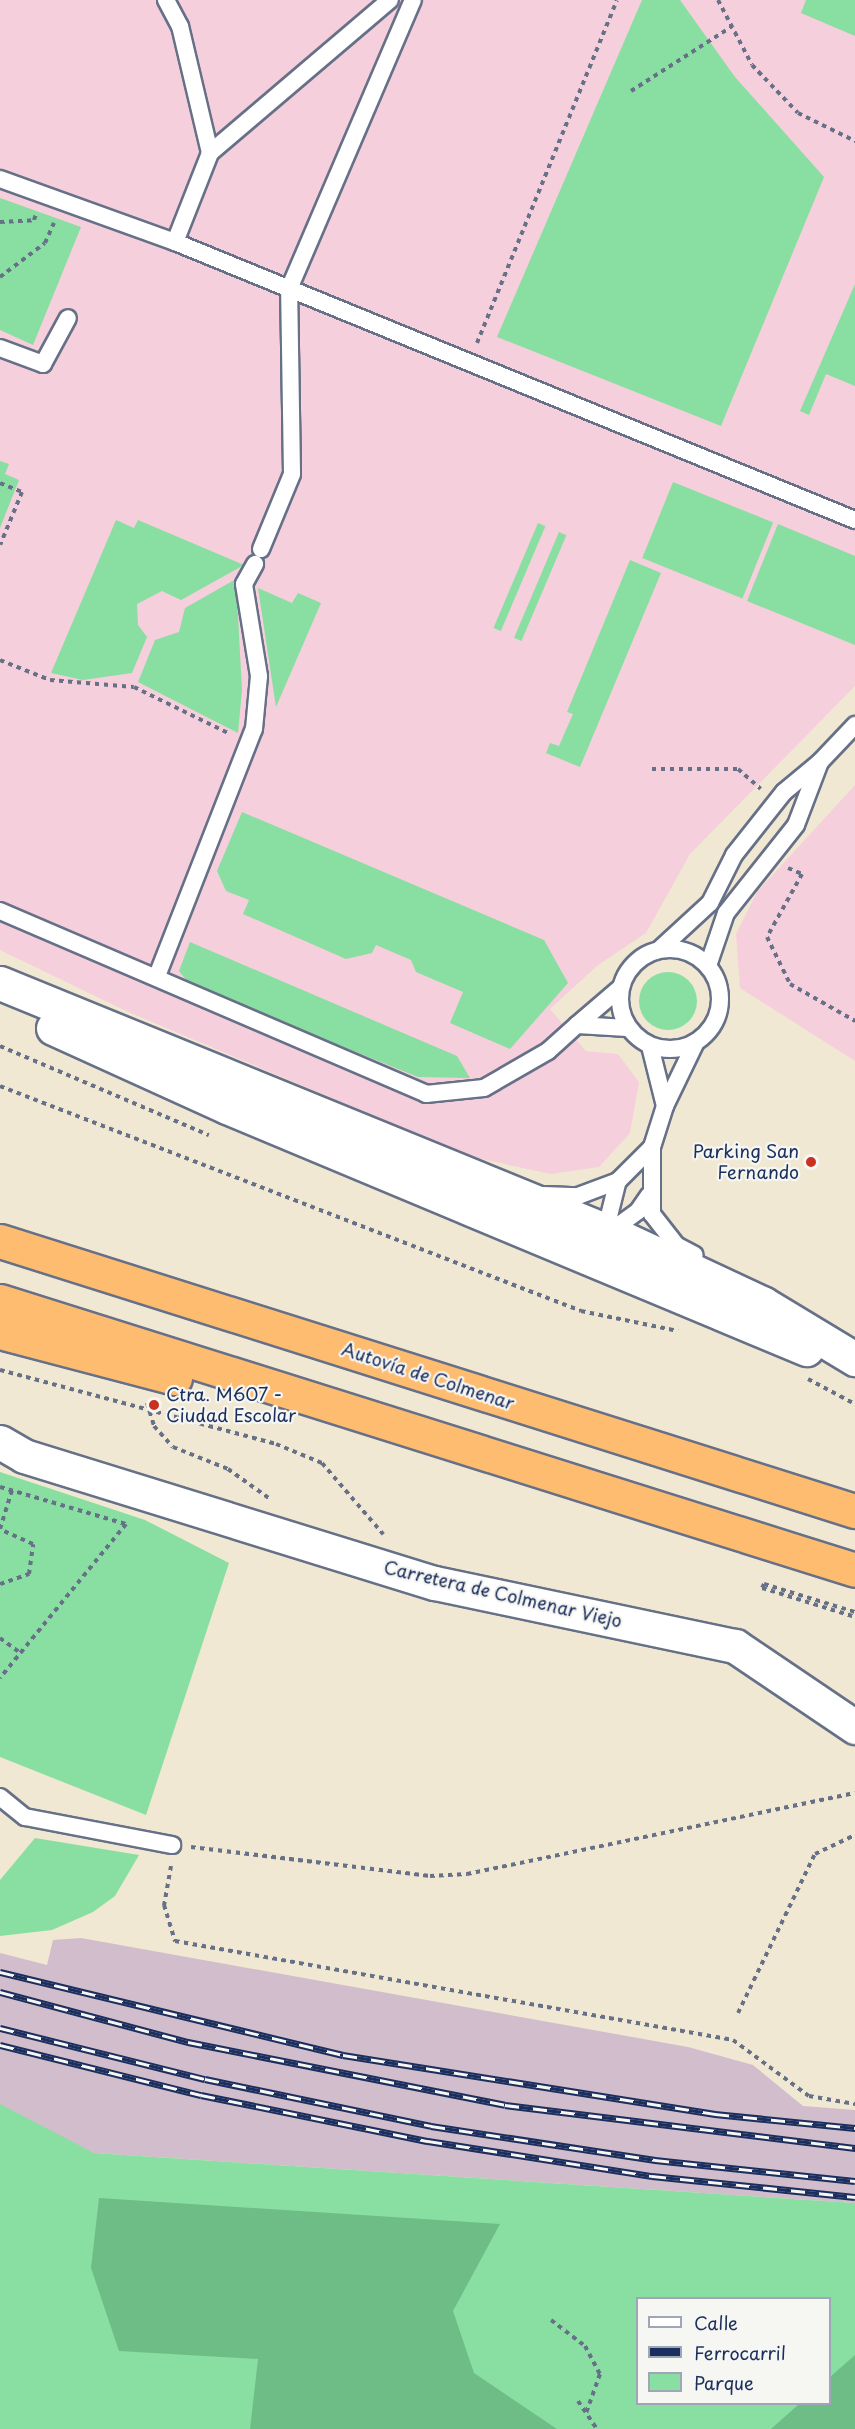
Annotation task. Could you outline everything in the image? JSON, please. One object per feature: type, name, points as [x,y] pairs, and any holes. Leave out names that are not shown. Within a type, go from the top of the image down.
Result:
[{"type":"highway","name":"Autovía de Colmenar","points":[[0,1241],[855,1510]]},
{"type":"highway","points":[[0,1302],[524,1464],[855,1570]]},
{"type":"highway","points":[[0,1332],[524,1464]]},
{"type":"street","points":[[0,983],[612,1233],[762,1303],[855,1359]]},
{"type":"street","points":[[0,1003],[227,1107],[304,1135],[855,1370]]},
{"type":"street","points":[[304,1135],[363,1146],[572,1236]]},
{"type":"street","points":[[631,1260],[855,1365]]},
{"type":"street","name":"Carretera de Colmenar Viejo","points":[[0,1442],[24,1456],[435,1583],[735,1646],[855,1727]]},
{"type":"lane","points":[[166,0],[180,26],[210,153]]},
{"type":"lane","points":[[175,242],[210,153],[390,0]]},
{"type":"lane","points":[[157,976],[254,729],[259,676],[244,584],[258,557],[292,474],[289,289],[413,0]]},
{"type":"lane","points":[[0,179],[175,242],[470,360],[855,520]]},
{"type":"lane","points":[[0,348],[43,364],[68,318]]},
{"type":"lane","points":[[0,911],[157,976],[426,1094],[484,1088],[548,1051],[620,988],[639,959],[660,949],[710,903],[734,855],[776,802],[855,726]]},
{"type":"lane","points":[[708,966],[726,913],[796,825],[820,762]]},
{"type":"lane","points":[[577,1025],[627,1028],[650,1046],[679,1049],[696,1042],[709,1031],[719,1007],[717,981],[708,966],[695,955],[660,949]]},
{"type":"lane","points":[[620,988],[627,1028]]},
{"type":"lane","points":[[696,1042],[665,1106],[652,1147],[649,1195],[652,1214],[676,1245],[746,1280],[762,1303]]},
{"type":"lane","points":[[650,1046],[665,1106]]},
{"type":"lane","points":[[517,1195],[579,1196],[618,1181],[652,1147]]},
{"type":"lane","points":[[618,1181],[609,1216],[612,1233],[631,1260]]},
{"type":"lane","points":[[572,1236],[612,1233],[649,1195]]},
{"type":"lane","points":[[0,1797],[26,1817],[172,1845]]},
{"type":"path","points":[[470,360],[617,0]]},
{"type":"path","points":[[718,0],[752,65],[798,113],[855,141]]},
{"type":"path","points":[[631,91],[731,27]]},
{"type":"path","points":[[0,277],[45,243],[63,203]]},
{"type":"path","points":[[0,483],[22,492],[0,545]]},
{"type":"path","points":[[0,660],[50,680],[134,687],[240,739]]},
{"type":"path","points":[[652,769],[738,769],[776,802]]},
{"type":"path","points":[[768,860],[802,874],[767,937],[790,984],[855,1021]]},
{"type":"path","points":[[0,1086],[580,1311],[692,1334]]},
{"type":"path","points":[[0,1370],[276,1444],[322,1463],[387,1538]]},
{"type":"path","points":[[796,1373],[855,1404]]},
{"type":"path","points":[[146,1402],[154,1426],[173,1447],[228,1469],[279,1505]]},
{"type":"path","points":[[0,1487],[126,1524],[0,1678]]},
{"type":"path","points":[[0,1584],[29,1574],[33,1544],[0,1529],[12,1490]]},
{"type":"path","points":[[855,1612],[764,1584],[762,1588],[855,1617]]},
{"type":"path","points":[[0,1638],[21,1653]]},
{"type":"path","points":[[855,1793],[467,1874],[430,1876],[172,1845],[165,1905],[175,1941],[733,2040],[809,2097],[855,2104]]},
{"type":"path","points":[[738,2013],[815,1854],[855,1835]]},
{"type":"path","points":[[551,2320],[585,2346],[600,2374],[586,2413]]},
{"type":"path","points":[[578,2401],[597,2429]]},
{"type":"shaded area","points":[[0,0],[855,0],[855,686],[690,854],[646,933],[598,965],[550,1009],[586,1051],[618,1054],[639,1082],[630,1133],[599,1167],[551,1174],[468,1156],[126,1011],[0,950]]},
{"type":"shaded area","points":[[855,785],[855,1061],[740,988],[736,934],[757,892]]},
{"type":"shaded area","points":[[81,1938],[688,2047],[753,2065],[803,2106],[855,2110],[855,2203],[94,2153],[0,2113],[0,1953],[47,1965],[53,1940]]},
{"type":"green space","points":[[642,0],[680,0],[735,77],[824,177],[721,426],[497,337]]},
{"type":"green space","points":[[806,0],[855,0],[855,36],[801,13]]},
{"type":"green space","points":[[0,198],[81,227],[33,345],[0,330]]},
{"type":"green space","points":[[855,284],[855,386],[826,374],[809,415],[800,411]]},
{"type":"green space","points":[[0,461],[9,464],[5,474],[19,480],[0,528]]},
{"type":"green space","points":[[673,482],[773,522],[742,598],[642,558]]},
{"type":"green space","points":[[116,520],[134,528],[138,520],[244,565],[181,600],[162,591],[137,604],[138,625],[147,637],[132,673],[83,680],[51,673]]},
{"type":"green space","points":[[538,523],[545,526],[501,631],[493,628]]},
{"type":"green space","points":[[778,524],[855,556],[855,645],[747,601]]},
{"type":"green space","points":[[559,532],[566,535],[521,641],[514,638]]},
{"type":"green space","points":[[630,560],[661,573],[580,767],[546,753],[550,743],[559,746],[573,714],[567,712]]},
{"type":"green space","points":[[236,579],[242,690],[238,733],[138,682],[155,640],[179,632],[185,608]]},
{"type":"green space","points":[[258,588],[292,603],[298,593],[321,603],[276,707]]},
{"type":"green space","points":[[242,812],[544,940],[568,983],[510,1049],[450,1023],[463,992],[416,972],[411,960],[376,945],[372,953],[346,959],[243,914],[249,900],[226,891],[217,871]]},
{"type":"green space","points":[[190,942],[457,1056],[470,1078],[418,1077],[190,985],[179,971]]},
{"type":"green space","points":[[668,972],[684,977],[692,985],[697,1001],[692,1017],[684,1025],[668,1030],[652,1025],[644,1017],[639,1001],[644,985],[652,977]]},
{"type":"green space","points":[[0,1472],[145,1520],[229,1563],[146,1815],[0,1757]]},
{"type":"green space","points":[[35,1838],[139,1855],[115,1896],[93,1912],[52,1930],[0,1936],[0,1880]]},
{"type":"green space","points":[[0,2104],[94,2153],[855,2203],[855,2429],[0,2429]]},
{"type":"green space","points":[[99,2198],[500,2224],[453,2311],[474,2373],[557,2429],[250,2429],[258,2359],[119,2351],[91,2268]]},
{"type":"green space","points":[[855,2355],[855,2429],[771,2429],[798,2405],[831,2405],[831,2376]]},
{"type":"railway","points":[[0,1972],[343,2055],[715,2114],[855,2128]]},
{"type":"railway","points":[[0,1992],[188,2042],[505,2105],[855,2148]]},
{"type":"railway","points":[[0,2028],[205,2079],[431,2126],[655,2160],[855,2181]]},
{"type":"railway","points":[[0,2045],[201,2095],[428,2141],[652,2176],[855,2197]]},
{"type":"place","name":"Parking San Fernando","points":[[811,1162]]},
{"type":"place","name":"Ctra. M607 - Ciudad Escolar","points":[[154,1405]]}]
